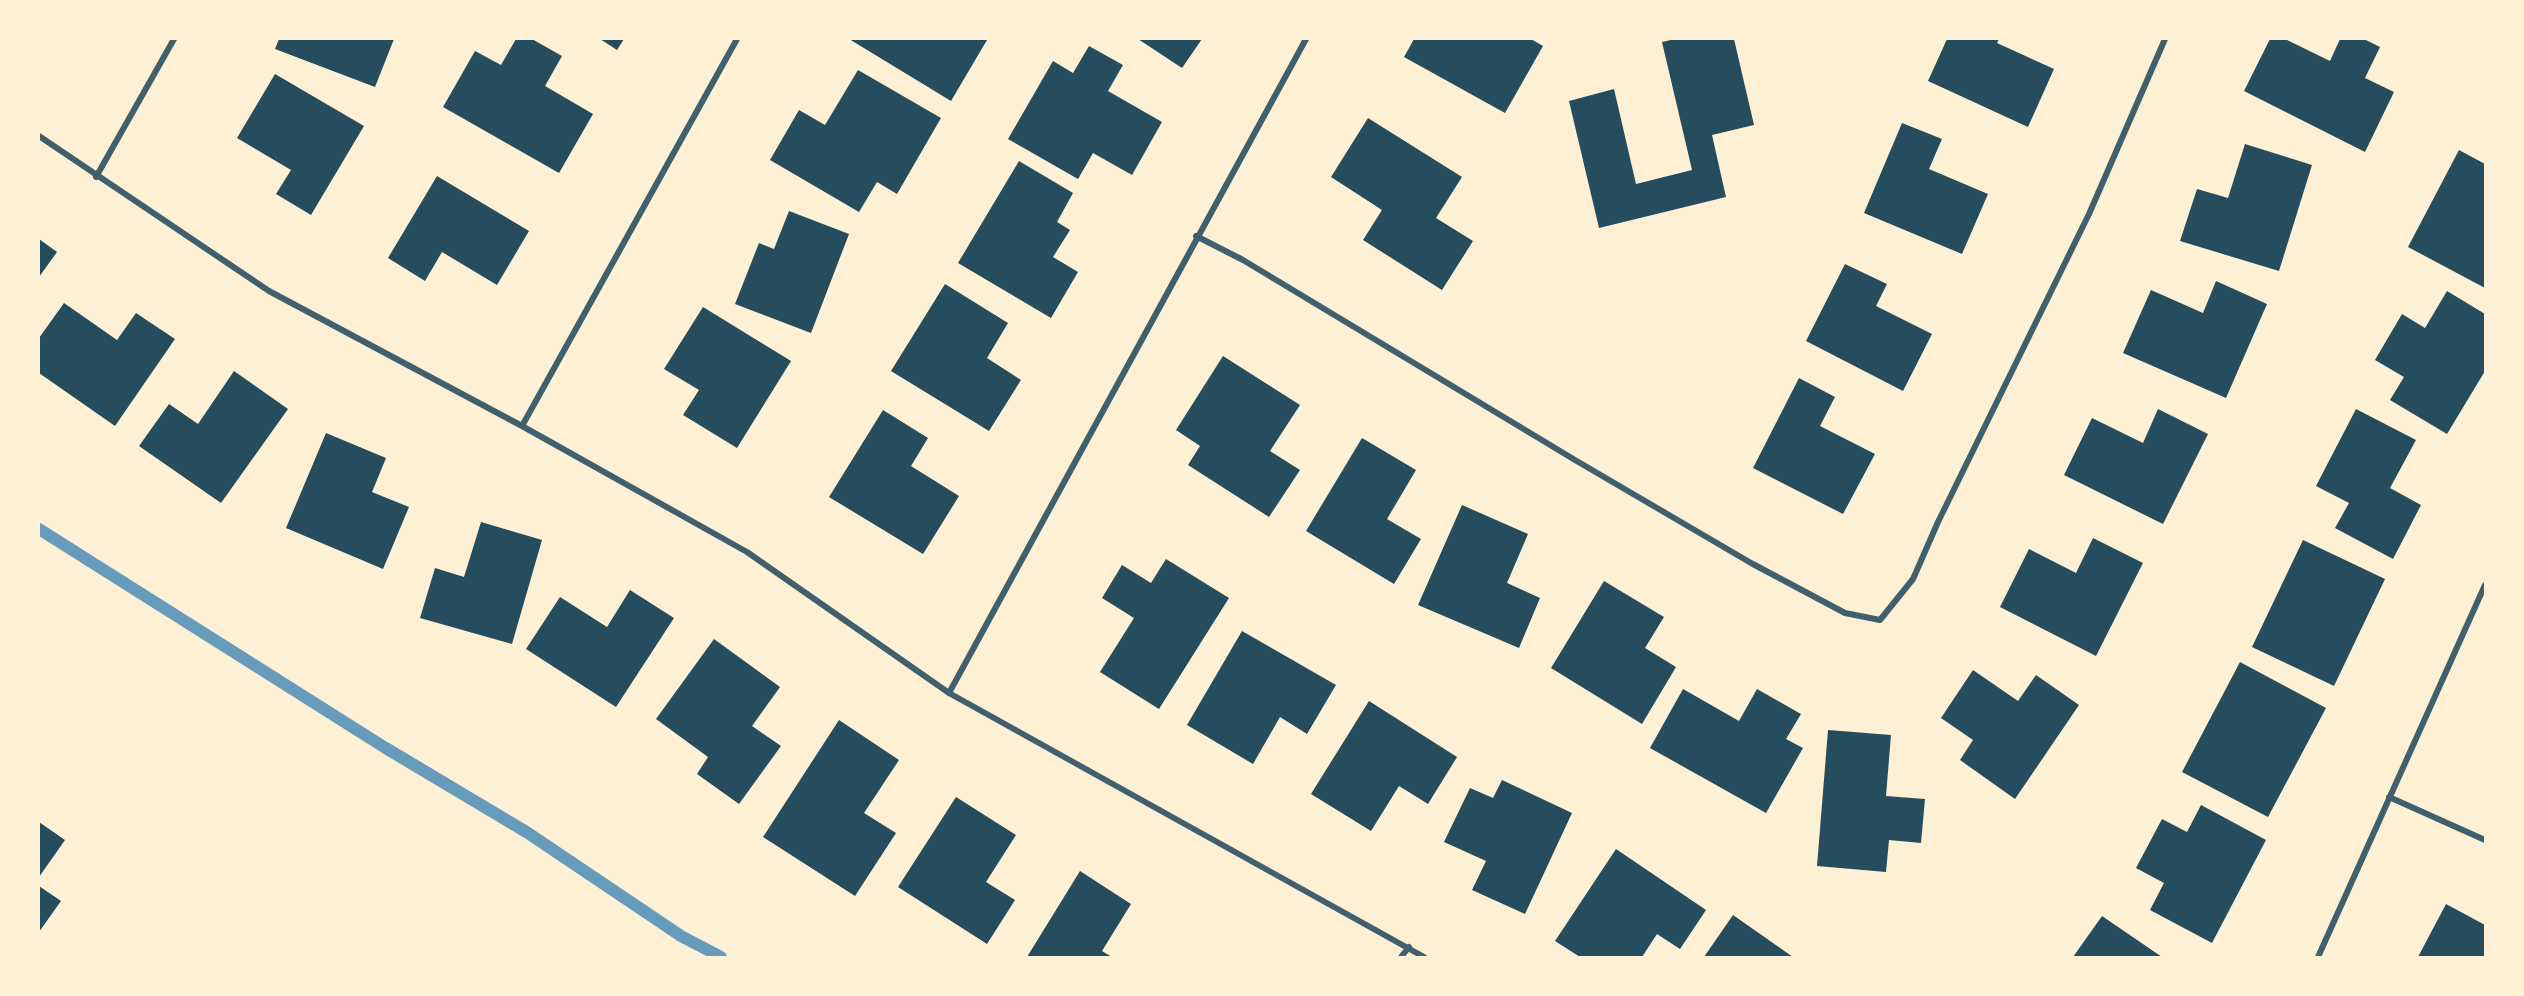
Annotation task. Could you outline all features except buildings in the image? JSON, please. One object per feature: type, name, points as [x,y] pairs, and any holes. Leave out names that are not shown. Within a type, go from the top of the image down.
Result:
[{"type":"street","points":[[96,177],[174,39]]},
{"type":"street","points":[[522,426],[737,39]]},
{"type":"street","points":[[949,693],[1196,236],[1306,39]]},
{"type":"street","points":[[1196,236],[1243,260],[1575,460],[1751,562],[1845,613],[1880,620],[1913,579],[1938,522],[2089,214],[2165,39]]},
{"type":"street","points":[[39,136],[96,177],[269,291],[522,426],[747,552],[949,693],[1424,957]]},
{"type":"street","points":[[2318,957],[2485,585]]},
{"type":"street","points":[[2389,797],[2485,840]]},
{"type":"street","points":[[1401,957],[1408,947]]},
{"type":"waterway","points":[[39,529],[384,747],[528,833],[681,936],[721,957]]}]
